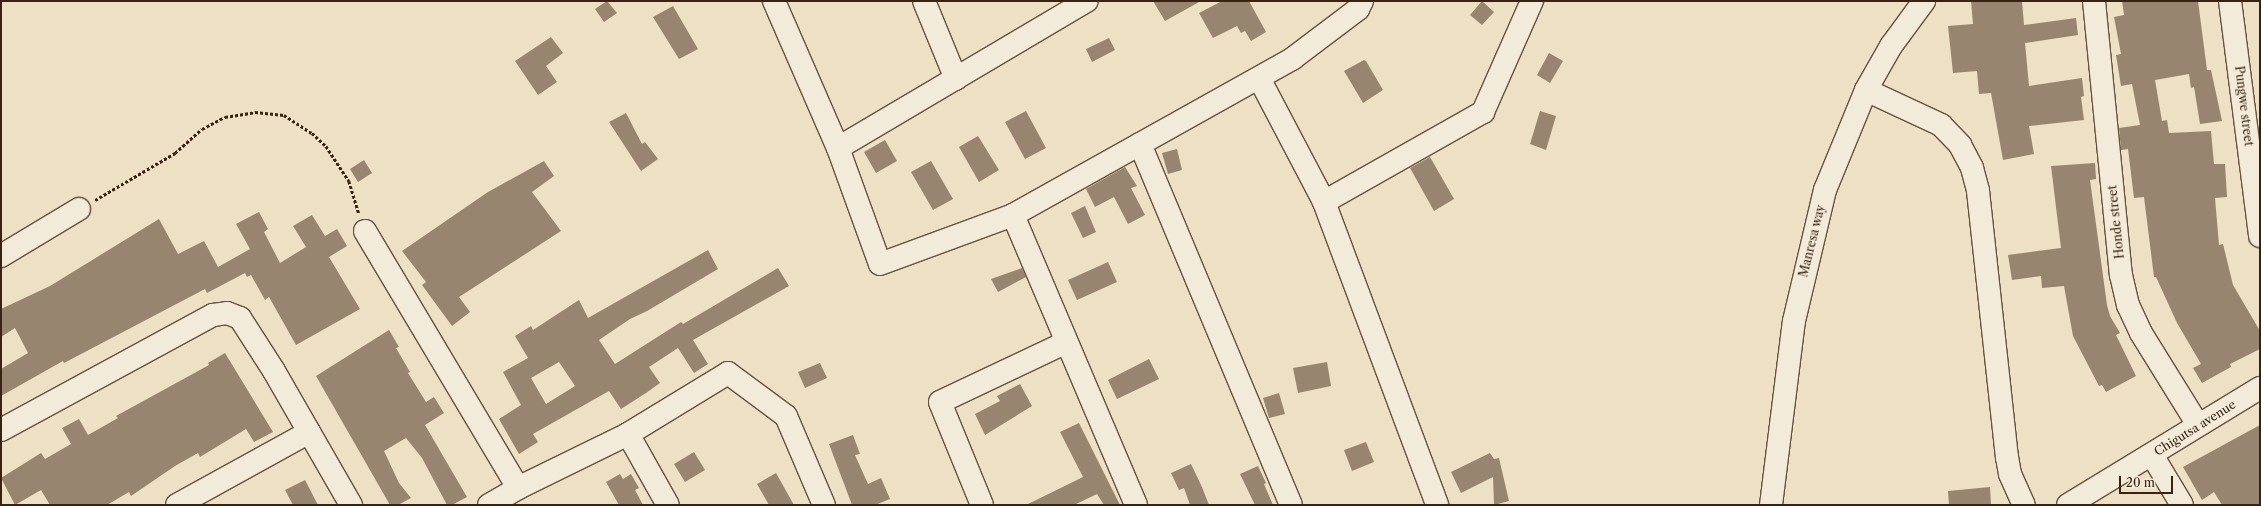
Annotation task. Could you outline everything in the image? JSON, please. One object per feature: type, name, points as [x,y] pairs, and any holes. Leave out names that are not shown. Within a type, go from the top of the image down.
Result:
[{"type":"street","points":[[774,1],[838,148],[880,264],[1013,215],[1292,59],[1358,9],[1362,1]]},
{"type":"street","points":[[924,1],[956,79]]},
{"type":"street","points":[[1324,202],[1483,112],[1532,1]]},
{"type":"street","name":"Manresa way","points":[[1771,505],[1794,321],[1825,190],[1866,90],[1891,46],[1924,1]]},
{"type":"street","name":"Honde street","points":[[2094,1],[2121,275],[2128,305],[2141,333],[2198,425]]},
{"type":"street","name":"Pungwe street","points":[[2230,1],[2260,236]]},
{"type":"street","points":[[838,148],[956,79],[1081,3]]},
{"type":"street","points":[[1259,78],[1324,202],[1437,505]]},
{"type":"street","points":[[1866,90],[1941,125],[1960,145],[1972,168],[1978,191],[2007,457],[2010,474],[2024,505]]},
{"type":"street","points":[[1140,144],[1291,505]]},
{"type":"street","points":[[1,256],[79,209]]},
{"type":"street","points":[[1013,215],[1136,505]]},
{"type":"street","points":[[365,231],[518,488]]},
{"type":"street","points":[[1,430],[213,315],[227,313],[240,318],[274,370],[351,505]]},
{"type":"street","points":[[982,505],[940,402],[1067,342]]},
{"type":"street","points":[[489,505],[518,488],[628,434],[728,373],[786,416],[824,505]]},
{"type":"street","name":"Chigutsa avenue","points":[[2068,505],[2260,388]]},
{"type":"street","points":[[177,505],[309,432]]},
{"type":"street","points":[[628,434],[668,505]]},
{"type":"street","points":[[2152,455],[2182,505]]},
{"type":"path","points":[[79,209],[175,153],[202,129],[225,118],[254,112],[284,115],[312,133],[326,146],[349,181],[365,231]]},
{"type":"building","points":[[607,1],[617,13],[604,22],[595,9]]},
{"type":"building","points":[[1153,1],[1201,1],[1165,21]]},
{"type":"building","points":[[1222,1],[1249,1],[1266,32],[1251,41],[1245,31],[1241,33],[1237,26],[1213,38],[1199,13]]},
{"type":"building","points":[[1482,1],[1494,12],[1482,25],[1470,15]]},
{"type":"building","points":[[1971,1],[2022,1],[2024,25],[2076,18],[2078,35],[2025,43],[2029,86],[2082,78],[2084,96],[2081,97],[2084,120],[2029,126],[2034,154],[2003,160],[1991,93],[1979,94],[1977,71],[1953,73],[1948,26],[1973,24]]},
{"type":"building","points":[[2122,1],[2198,1],[2207,70],[2211,70],[2222,121],[2200,124],[2194,87],[2191,88],[2189,74],[2155,80],[2162,121],[2167,120],[2169,133],[2211,131],[2214,164],[2225,164],[2227,197],[2215,198],[2219,245],[2223,244],[2233,285],[2260,331],[2260,349],[2230,364],[2231,367],[2202,383],[2193,368],[2201,364],[2177,323],[2156,277],[2154,277],[2144,197],[2134,198],[2128,149],[2121,150],[2119,128],[2140,125],[2132,84],[2121,86],[2116,55],[2121,54],[2114,17],[2124,15]]},
{"type":"building","points":[[673,6],[698,49],[679,59],[653,17]]},
{"type":"building","points":[[551,37],[563,53],[546,66],[557,82],[538,95],[515,61]]},
{"type":"building","points":[[1109,38],[1115,50],[1092,62],[1086,49]]},
{"type":"building","points":[[1549,53],[1563,61],[1550,83],[1537,75]]},
{"type":"building","points":[[1364,60],[1383,90],[1363,103],[1344,71]]},
{"type":"building","points":[[1026,111],[1046,148],[1025,159],[1005,122]]},
{"type":"building","points":[[1540,111],[1556,116],[1546,150],[1530,144]]},
{"type":"building","points":[[626,113],[642,144],[645,142],[658,159],[641,171],[609,122]]},
{"type":"building","points":[[978,136],[999,170],[979,182],[959,147]]},
{"type":"building","points":[[885,140],[897,161],[876,173],[864,152]]},
{"type":"building","points":[[1177,149],[1182,170],[1168,174],[1162,153]]},
{"type":"building","points":[[1430,157],[1454,199],[1434,211],[1410,168]]},
{"type":"building","points":[[364,160],[372,173],[358,182],[350,169]]},
{"type":"building","points":[[544,161],[554,176],[532,192],[561,231],[459,297],[470,312],[452,326],[422,285],[426,282],[402,251],[488,192]]},
{"type":"building","points":[[931,161],[953,199],[933,210],[911,172]]},
{"type":"building","points":[[2095,163],[2096,179],[2090,180],[2107,305],[2110,316],[2120,333],[2116,335],[2136,376],[2106,392],[2102,385],[2099,386],[2073,336],[2064,286],[2042,288],[2041,276],[2012,280],[2008,255],[2061,248],[2051,166]]},
{"type":"building","points":[[1125,167],[1137,186],[1131,188],[1145,215],[1128,224],[1114,197],[1095,207],[1086,189]]},
{"type":"building","points":[[1085,206],[1096,232],[1083,238],[1071,213]]},
{"type":"building","points":[[259,212],[268,229],[264,232],[280,263],[306,247],[293,226],[312,215],[325,236],[337,229],[347,246],[329,257],[360,309],[296,345],[269,297],[265,300],[251,275],[247,277],[245,273],[207,293],[205,289],[64,363],[63,361],[1,396],[1,369],[28,353],[15,328],[1,337],[1,309],[50,286],[159,219],[178,254],[204,241],[218,267],[250,249],[236,224]]},
{"type":"building","points":[[708,250],[718,269],[647,311],[630,319],[599,340],[615,364],[681,322],[683,324],[778,268],[789,286],[693,340],[708,364],[694,373],[678,348],[649,367],[660,383],[646,393],[621,409],[609,391],[533,434],[538,442],[519,454],[499,419],[521,405],[503,372],[528,358],[515,336],[531,326],[533,330],[579,300],[588,318]],"holes":[[[559,362],[575,386],[546,404],[531,378]]]},
{"type":"building","points":[[1108,262],[1117,282],[1077,300],[1068,280]]},
{"type":"building","points":[[1022,268],[1026,277],[998,292],[991,279]]},
{"type":"building","points":[[389,330],[399,347],[396,348],[410,372],[408,373],[426,402],[434,397],[444,413],[425,425],[467,497],[452,505],[447,505],[422,458],[406,438],[384,451],[399,483],[411,498],[398,505],[390,505],[316,376]]},
{"type":"building","points":[[225,353],[273,432],[254,442],[246,429],[200,457],[198,453],[175,466],[131,496],[129,492],[107,505],[50,505],[41,490],[15,505],[1,478],[41,453],[45,459],[71,444],[62,428],[79,419],[88,435],[118,418],[116,416],[209,365],[208,363]]},
{"type":"building","points":[[1149,359],[1159,379],[1117,399],[1108,380]]},
{"type":"building","points":[[1327,362],[1331,386],[1298,393],[1293,368]]},
{"type":"building","points":[[820,363],[827,378],[805,388],[798,372]]},
{"type":"building","points":[[1020,384],[1032,406],[985,435],[975,414],[1000,401],[997,396]]},
{"type":"building","points":[[1279,393],[1285,414],[1269,418],[1263,398]]},
{"type":"building","points":[[1079,423],[1120,505],[1104,505],[1097,494],[1074,505],[1026,505],[1083,477],[1060,432]]},
{"type":"building","points":[[2260,425],[2260,505],[2222,505],[2214,492],[2202,500],[2183,467]]},
{"type":"building","points":[[853,435],[860,454],[855,455],[868,484],[881,478],[890,499],[875,505],[852,505],[829,444]]},
{"type":"building","points":[[1366,442],[1374,462],[1352,471],[1344,450]]},
{"type":"building","points":[[694,452],[705,470],[685,482],[674,464]]},
{"type":"building","points":[[1490,453],[1494,459],[1499,458],[1509,501],[1494,505],[1493,477],[1461,493],[1451,472]]},
{"type":"building","points":[[1191,464],[1209,505],[1190,505],[1184,488],[1179,490],[1171,473]]},
{"type":"building","points":[[1258,466],[1266,483],[1264,484],[1273,505],[1255,505],[1240,474]]},
{"type":"building","points":[[776,473],[794,505],[769,505],[757,484]]},
{"type":"building","points":[[620,474],[623,479],[631,474],[639,488],[635,490],[643,505],[619,505],[606,482]]},
{"type":"building","points":[[305,480],[318,505],[293,505],[285,490]]},
{"type":"building","points":[[1990,487],[1991,505],[1949,505],[1948,491]]}]
